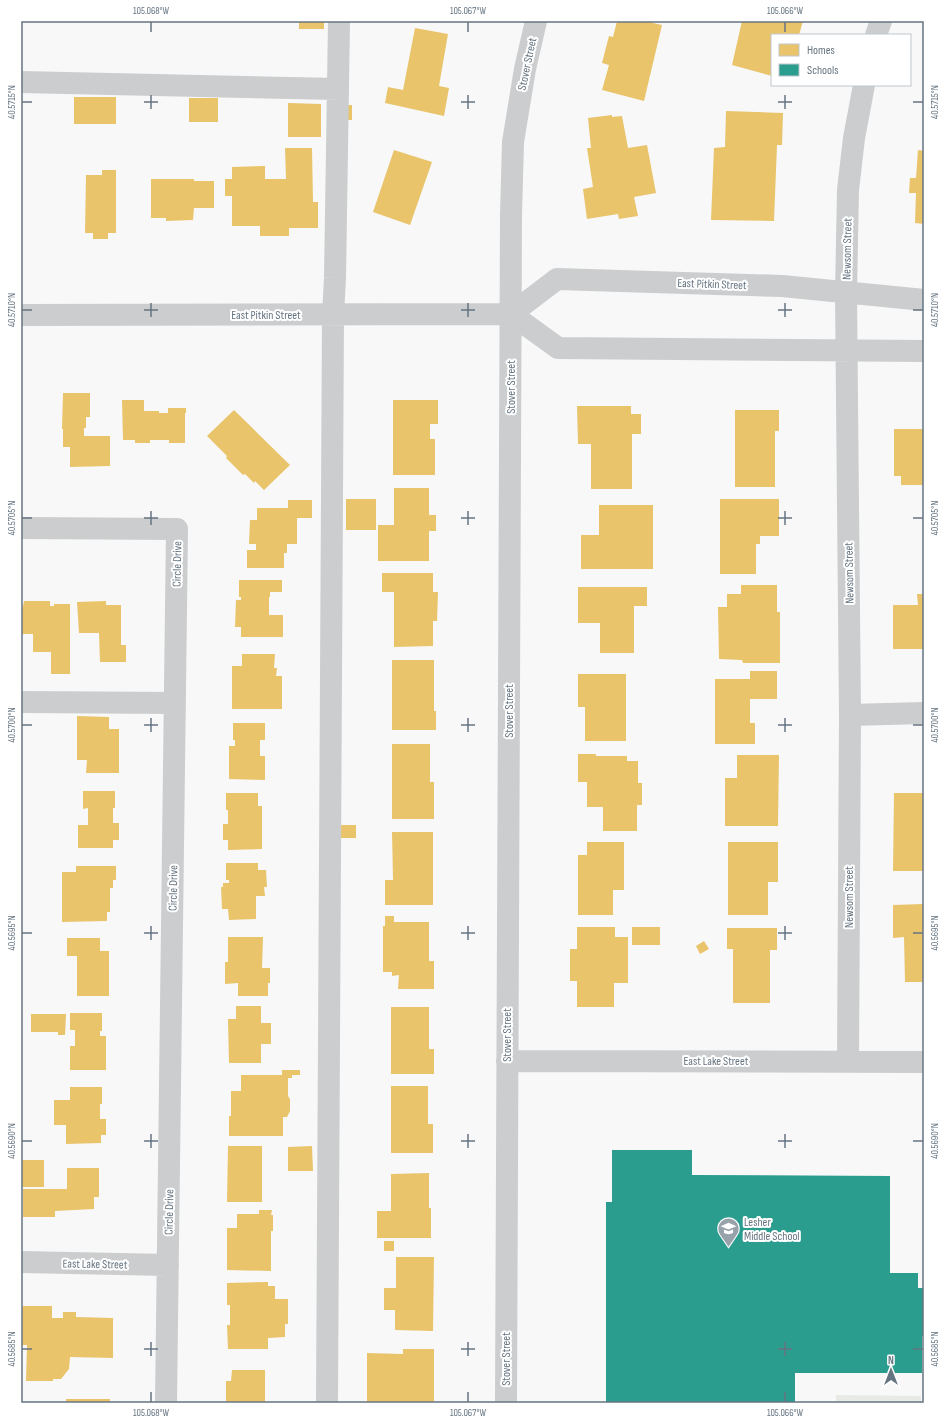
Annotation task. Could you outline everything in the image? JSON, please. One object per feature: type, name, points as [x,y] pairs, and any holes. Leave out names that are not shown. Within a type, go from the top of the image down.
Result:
[{"type":"street","points":[[327,1403],[333,314],[335,278],[339,21]]},
{"type":"street","name":"Stover Street","points":[[506,1403],[511,215],[513,142],[525,69],[536,21]]},
{"type":"street","points":[[876,34],[881,21]]},
{"type":"street","points":[[21,82],[338,89]]},
{"type":"street","name":"Newsom Street","points":[[848,1062],[850,715],[846,292],[848,190],[854,138],[864,86]]},
{"type":"street","name":"East Pitkin Street","points":[[21,314],[511,314],[557,279],[782,286],[924,300]]},
{"type":"street","points":[[511,314],[558,348],[924,351]]},
{"type":"street","name":"Circle Drive","points":[[21,528],[177,529],[166,1403]]},
{"type":"street","points":[[21,702],[175,703]]},
{"type":"street","points":[[850,715],[924,713]]},
{"type":"street","name":"East Lake Street","points":[[507,1061],[924,1062]]},
{"type":"street","name":"East Lake Street","points":[[21,1262],[168,1265]]},
{"type":"shaded area","points":[[836,1395],[921,1396],[921,1403],[836,1403]]},
{"type":"building: Homes","points":[[299,21],[324,21],[324,29],[299,29]]},
{"type":"building: Homes","points":[[617,21],[644,21],[662,25],[644,101],[602,90],[609,65],[602,63],[609,36],[613,37]]},
{"type":"building: Homes","points":[[742,21],[803,21],[799,34],[771,34],[771,76],[732,65]]},
{"type":"building: Homes","points":[[415,28],[448,34],[439,86],[449,88],[444,116],[385,103],[388,87],[403,90]]},
{"type":"building: Homes","points":[[74,97],[116,97],[116,124],[74,124]]},
{"type":"building: Homes","points":[[189,98],[218,98],[218,122],[189,122]]},
{"type":"building: Homes","points":[[288,103],[321,104],[321,137],[288,137]]},
{"type":"building: Homes","points":[[339,105],[352,105],[352,120],[339,120]]},
{"type":"building: Homes","points":[[726,111],[783,113],[782,145],[777,145],[774,221],[711,220],[714,148],[725,147]]},
{"type":"building: Homes","points":[[612,115],[612,117],[622,116],[628,148],[647,145],[656,193],[634,197],[638,216],[619,219],[618,214],[587,219],[583,189],[593,187],[587,148],[591,148],[588,118]]},
{"type":"building: Homes","points":[[285,148],[312,148],[313,202],[318,202],[318,228],[289,228],[289,236],[260,236],[260,226],[232,226],[232,196],[225,196],[225,179],[232,179],[232,167],[265,166],[265,179],[286,179]]},
{"type":"building: Homes","points":[[394,150],[432,162],[410,225],[373,212]]},
{"type":"building: Homes","points":[[918,150],[924,151],[924,224],[915,223],[916,193],[909,193],[910,178],[916,178]]},
{"type":"building: Homes","points":[[102,170],[116,170],[116,233],[108,233],[108,239],[93,239],[93,233],[85,233],[86,175],[102,175]]},
{"type":"building: Homes","points":[[151,179],[194,179],[194,181],[214,181],[214,208],[194,208],[193,220],[166,221],[166,218],[151,218]]},
{"type":"building: Homes","points":[[63,393],[90,393],[90,417],[86,417],[84,436],[110,436],[110,466],[70,467],[70,447],[63,447]]},
{"type":"building: Homes","points":[[122,400],[144,400],[144,411],[159,411],[159,413],[168,413],[168,408],[186,408],[185,443],[169,443],[169,440],[150,440],[150,443],[135,443],[135,440],[123,440]]},
{"type":"building: Homes","points":[[393,400],[438,400],[438,424],[430,424],[430,439],[435,439],[435,475],[393,475]]},
{"type":"building: Homes","points":[[577,406],[631,406],[631,414],[641,414],[641,434],[632,434],[632,489],[591,489],[591,444],[578,444]]},
{"type":"building: Homes","points":[[234,410],[290,465],[264,490],[255,481],[254,483],[245,474],[243,475],[207,436]]},
{"type":"building: Homes","points":[[735,410],[779,410],[779,431],[775,431],[775,487],[735,487]]},
{"type":"building: Homes","points":[[894,429],[924,429],[924,485],[901,485],[901,476],[894,476]]},
{"type":"building: Homes","points":[[394,488],[429,488],[429,515],[436,515],[436,531],[429,531],[429,561],[378,561],[378,525],[394,525]]},
{"type":"building: Homes","points":[[346,499],[376,499],[376,530],[346,530]]},
{"type":"building: Homes","points":[[720,499],[779,499],[779,536],[760,536],[760,544],[756,544],[756,574],[720,574]]},
{"type":"building: Homes","points":[[288,500],[312,500],[312,518],[297,518],[297,544],[287,544],[287,553],[284,553],[284,568],[247,568],[247,550],[256,550],[256,544],[249,544],[250,520],[257,520],[257,508],[288,508]]},
{"type":"building: Homes","points":[[599,505],[653,505],[653,569],[581,569],[581,535],[599,535]]},
{"type":"building: Homes","points":[[382,573],[433,573],[433,592],[438,592],[437,621],[433,621],[433,646],[394,647],[394,592],[382,592]]},
{"type":"building: Homes","points":[[239,580],[282,580],[282,592],[270,592],[269,615],[283,615],[283,637],[241,637],[241,627],[235,627],[236,600],[241,600],[241,597],[239,597]]},
{"type":"building: Homes","points":[[741,585],[777,585],[777,612],[780,612],[780,663],[743,663],[742,660],[719,659],[718,607],[727,607],[727,594],[741,594]]},
{"type":"building: Homes","points":[[578,587],[647,587],[647,606],[634,606],[634,653],[600,653],[600,623],[578,623]]},
{"type":"building: Homes","points":[[917,594],[924,594],[924,649],[893,649],[893,605],[918,605]]},
{"type":"building: Homes","points":[[24,601],[50,601],[50,606],[54,606],[54,604],[70,604],[70,674],[51,674],[51,652],[33,652],[33,634],[21,634],[21,607],[23,607]]},
{"type":"building: Homes","points":[[106,601],[106,605],[121,605],[121,645],[126,645],[126,662],[100,662],[99,633],[79,633],[77,602]]},
{"type":"building: Homes","points":[[242,654],[275,654],[274,668],[277,668],[276,676],[282,676],[282,709],[232,709],[232,666],[242,666]]},
{"type":"building: Homes","points":[[392,660],[434,660],[434,711],[436,711],[436,730],[392,730]]},
{"type":"building: Homes","points":[[750,671],[777,671],[777,699],[750,699],[750,723],[755,723],[755,744],[715,744],[715,679],[750,679]]},
{"type":"building: Homes","points":[[578,674],[626,674],[626,741],[585,741],[585,707],[578,707]]},
{"type":"building: Homes","points":[[77,716],[109,717],[109,729],[119,729],[119,773],[86,773],[87,760],[77,760]]},
{"type":"building: Homes","points":[[233,723],[265,723],[265,740],[260,740],[260,756],[265,756],[265,780],[229,779],[229,746],[235,746],[235,740],[233,740]]},
{"type":"building: Homes","points":[[392,744],[430,744],[430,782],[434,782],[434,819],[392,819]]},
{"type":"building: Homes","points":[[578,754],[596,754],[596,756],[627,756],[627,761],[638,761],[638,783],[642,783],[642,805],[637,805],[637,831],[603,831],[603,807],[587,807],[587,782],[578,782]]},
{"type":"building: Homes","points":[[737,755],[779,755],[778,826],[725,826],[725,778],[737,778]]},
{"type":"building: Homes","points":[[83,791],[115,791],[113,823],[119,823],[119,840],[113,840],[113,848],[78,848],[78,825],[88,825],[88,808],[83,809]]},
{"type":"building: Homes","points":[[226,793],[258,793],[258,806],[262,806],[262,849],[228,850],[228,840],[223,840],[223,824],[228,824]]},
{"type":"building: Homes","points":[[894,793],[924,793],[924,871],[893,871]]},
{"type":"building: Homes","points":[[337,825],[356,825],[356,838],[337,838]]},
{"type":"building: Homes","points":[[392,832],[433,832],[433,905],[385,905],[385,880],[393,880]]},
{"type":"building: Homes","points":[[587,842],[624,842],[624,890],[613,890],[613,915],[578,915],[578,855],[587,855]]},
{"type":"building: Homes","points":[[728,842],[778,842],[778,882],[768,882],[768,915],[728,915]]},
{"type":"building: Homes","points":[[226,863],[258,863],[258,870],[266,870],[267,887],[264,887],[265,896],[256,896],[256,919],[229,920],[228,909],[222,909],[221,887],[223,887],[223,883],[229,883],[229,880],[226,880]]},
{"type":"building: Homes","points":[[76,866],[116,866],[116,880],[113,880],[113,888],[110,888],[110,912],[107,912],[107,921],[62,922],[62,872],[76,872]]},
{"type":"building: Homes","points":[[923,904],[924,982],[905,982],[904,937],[893,938],[893,905]]},
{"type":"building: Homes","points":[[385,916],[394,916],[394,922],[429,922],[429,961],[434,961],[434,989],[398,989],[399,975],[392,976],[392,972],[383,972],[383,926],[385,926]]},
{"type":"building: Homes","points":[[577,927],[615,927],[615,937],[628,937],[628,983],[614,983],[614,1007],[577,1007],[577,981],[570,981],[570,949],[577,949]]},
{"type":"building: Homes","points":[[632,927],[660,927],[660,945],[632,945]]},
{"type":"building: Homes","points":[[727,928],[777,928],[777,950],[770,950],[770,1003],[733,1003],[733,949],[727,949]]},
{"type":"building: Homes","points":[[228,937],[263,937],[262,968],[270,968],[268,996],[238,996],[238,983],[225,984],[225,962],[228,962]]},
{"type":"building: Homes","points":[[67,938],[100,938],[100,951],[109,951],[109,996],[77,996],[77,956],[67,956]]},
{"type":"building: Homes","points":[[704,941],[709,949],[700,954],[696,946]]},
{"type":"building: Homes","points":[[236,1006],[261,1006],[261,1023],[271,1023],[271,1044],[261,1044],[261,1063],[229,1063],[228,1019],[236,1019]]},
{"type":"building: Homes","points":[[391,1007],[429,1007],[429,1049],[434,1049],[434,1074],[391,1074]]},
{"type":"building: Homes","points":[[70,1013],[102,1013],[102,1031],[100,1031],[100,1036],[106,1036],[106,1070],[70,1070],[70,1046],[75,1046],[75,1030],[70,1030]]},
{"type":"building: Homes","points":[[31,1014],[66,1014],[65,1035],[58,1035],[58,1032],[31,1032]]},
{"type":"building: Homes","points":[[282,1070],[300,1070],[300,1075],[292,1075],[292,1078],[288,1078],[290,1111],[287,1117],[283,1117],[283,1136],[229,1136],[231,1091],[241,1091],[241,1075],[282,1075]]},
{"type":"building: Homes","points":[[391,1086],[428,1086],[428,1124],[433,1124],[433,1153],[391,1153]]},
{"type":"building: Homes","points":[[70,1087],[102,1087],[100,1119],[106,1119],[106,1135],[101,1135],[101,1143],[66,1144],[66,1125],[54,1125],[54,1100],[70,1100]]},
{"type":"building: Homes","points":[[228,1146],[262,1146],[262,1202],[227,1202]]},
{"type":"building: Homes","points":[[312,1146],[313,1171],[288,1171],[288,1147]]},
{"type":"building: Homes","points":[[21,1160],[44,1160],[44,1187],[21,1187]]},
{"type":"building: Homes","points":[[67,1168],[99,1168],[99,1197],[94,1197],[94,1209],[55,1211],[55,1217],[23,1217],[23,1189],[67,1189]]},
{"type":"building: Homes","points":[[429,1173],[431,1238],[377,1238],[377,1211],[391,1211],[391,1174]]},
{"type":"building: Homes","points":[[259,1210],[272,1210],[271,1215],[273,1215],[273,1231],[271,1231],[271,1271],[227,1270],[227,1228],[237,1228],[237,1214],[259,1214]]},
{"type":"building: Homes","points":[[384,1241],[394,1241],[394,1251],[384,1251]]},
{"type":"building: Homes","points":[[396,1257],[434,1257],[433,1331],[395,1330],[395,1310],[384,1310],[384,1288],[396,1288]]},
{"type":"building: Homes","points":[[268,1282],[268,1286],[275,1286],[275,1299],[288,1299],[288,1324],[285,1324],[285,1337],[268,1338],[268,1349],[228,1349],[227,1325],[230,1325],[230,1305],[227,1305],[227,1283]]},
{"type":"building: Homes","points":[[21,1306],[52,1306],[52,1318],[63,1318],[63,1312],[76,1312],[76,1317],[113,1318],[113,1358],[70,1357],[69,1369],[61,1379],[53,1379],[53,1381],[26,1381],[27,1345],[21,1345]]},
{"type":"building: Homes","points":[[403,1349],[434,1349],[434,1403],[367,1403],[367,1353],[403,1354]]},
{"type":"building: Homes","points":[[232,1370],[265,1370],[265,1403],[226,1403],[226,1381],[231,1381]]},
{"type":"building: Homes","points":[[66,1399],[110,1399],[110,1403],[66,1403]]},
{"type":"building: Schools","points":[[612,1150],[692,1150],[692,1175],[890,1176],[890,1273],[918,1273],[918,1288],[924,1288],[922,1373],[795,1373],[795,1403],[606,1403],[606,1202],[612,1202]]},
{"type":"place","name":"Lesher Middle School","points":[[729,1248]]}]
